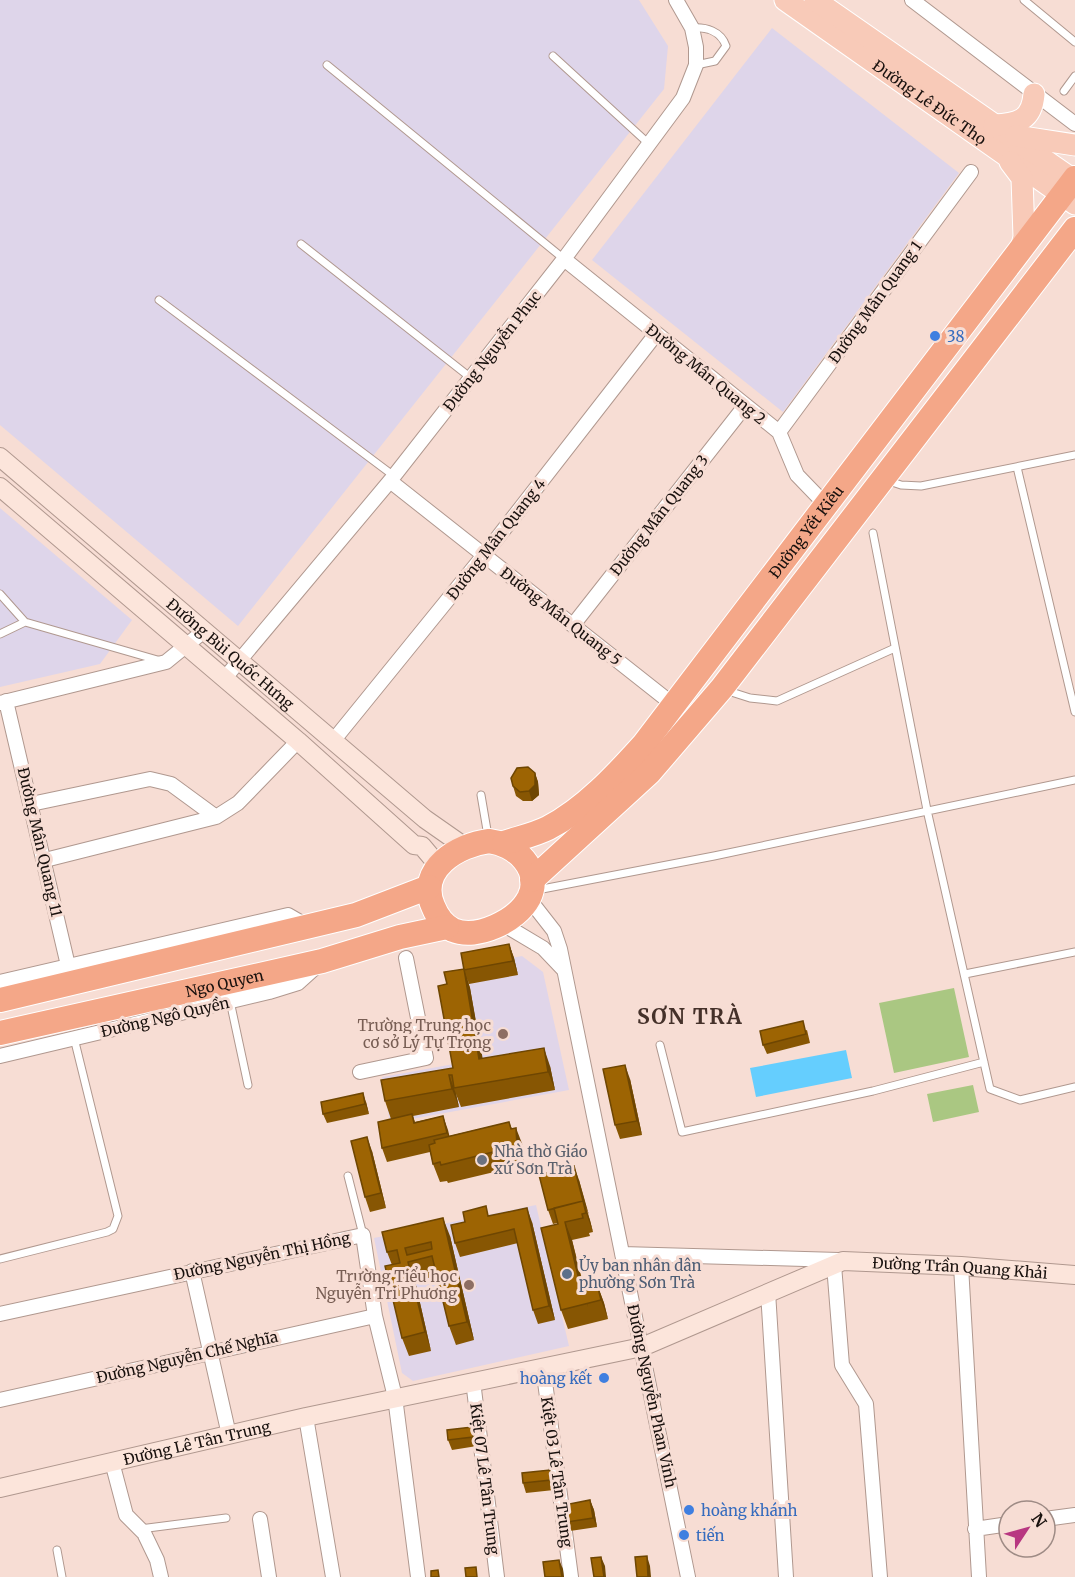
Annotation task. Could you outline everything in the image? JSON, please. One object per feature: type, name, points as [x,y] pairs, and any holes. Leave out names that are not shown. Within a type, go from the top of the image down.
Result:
[{"type":"highway","name":"Đường Yết Kiêu","points":[[496,842],[547,829],[610,780],[675,706],[1021,249],[1072,188]]},
{"type":"highway","name":"Đường Yết Kiêu","points":[[531,890],[649,773],[722,688],[883,478],[1066,250],[1075,229]]},
{"type":"highway","points":[[0,1000],[70,974],[356,915],[434,876],[465,847],[496,842],[523,858],[531,890],[522,907],[501,923],[466,933],[447,927],[437,916],[431,902],[434,876]]},
{"type":"highway","name":"Ngo Quyen","points":[[0,1033],[228,991],[400,937],[447,927]]},
{"type":"main road","name":"Đường Lê Đức Thọ","points":[[785,0],[1002,138]]},
{"type":"main road","name":"Đường Lê Đức Thọ","points":[[815,0],[1072,188]]},
{"type":"main road","points":[[1002,138],[1009,125],[1025,119],[1033,106],[1034,94]]},
{"type":"main road","points":[[1002,138],[1075,145]]},
{"type":"main road","points":[[1002,138],[1022,178],[1024,237],[1021,249]]},
{"type":"street","name":"Đường Nguyễn Phục","points":[[225,679],[392,478],[471,378],[564,259],[682,98],[696,65],[696,47],[692,27],[676,0]]},
{"type":"street","points":[[912,0],[1075,124]]},
{"type":"street","name":"Đường Mân Quang 1","points":[[779,432],[971,172]]},
{"type":"street","name":"Đường Mân Quang 2","points":[[564,259],[779,432],[797,475],[827,506]]},
{"type":"street","name":"Đường Mân Quang 4","points":[[333,741],[484,555],[656,334]]},
{"type":"street","name":"Đường Mân Quang 3","points":[[573,625],[745,406]]},
{"type":"street","name":"Đường Bùi Quốc Hưng","points":[[0,457],[424,819],[465,847]]},
{"type":"street","name":"Đường Mân Quang 5","points":[[392,478],[484,555],[675,706]]},
{"type":"street","name":"Đường Bùi Quốc Hưng","points":[[0,487],[298,741],[414,845],[422,846],[434,876]]},
{"type":"street","points":[[3,702],[166,662],[204,631]]},
{"type":"street","name":"Đường Mân Quang 11","points":[[3,702],[31,804],[70,974]]},
{"type":"street","points":[[45,861],[216,817],[238,803],[298,741]]},
{"type":"street","points":[[31,804],[150,779],[171,784],[216,817]]},
{"type":"street","name":"Đường Nguyễn Phan Vinh","points":[[531,890],[554,931],[561,949],[562,969],[688,1577]]},
{"type":"street","points":[[501,923],[543,948],[562,969]]},
{"type":"street","points":[[360,1072],[426,1058],[406,958]]},
{"type":"street","points":[[0,982],[70,974]]},
{"type":"street","name":"Đường Ngô Quyền","points":[[0,1056],[74,1038],[228,991]]},
{"type":"street","name":"Đường Nguyễn Thị Hồng","points":[[0,1314],[363,1235],[375,1316],[395,1397]]},
{"type":"street","name":"Đường Trần Quang Khải","points":[[622,1254],[961,1266],[1075,1275]]},
{"type":"street","points":[[838,1263],[842,1365],[866,1404],[880,1577]]},
{"type":"street","name":"Đường Trần Quang Khải","points":[[642,1347],[838,1263]]},
{"type":"street","points":[[961,1266],[975,1529],[983,1577]]},
{"type":"street","points":[[192,1271],[229,1435]]},
{"type":"street","points":[[768,1292],[786,1577]]},
{"type":"street","name":"Đường Nguyễn Chế Nghĩa","points":[[0,1400],[209,1351],[375,1316]]},
{"type":"street","name":"Đường Lê Tân Trung","points":[[0,1488],[395,1397],[642,1347]]},
{"type":"street","name":"Kiệt 03 Lê Tân Trung","points":[[543,1367],[571,1577]]},
{"type":"street","name":"Kiệt 07 Lê Tân Trung","points":[[473,1381],[497,1577]]},
{"type":"street","points":[[395,1397],[418,1577]]},
{"type":"street","points":[[306,1417],[333,1577]]},
{"type":"street","points":[[112,1462],[126,1515],[140,1529],[157,1560],[161,1577]]},
{"type":"street","points":[[1057,1517],[1075,1515]]},
{"type":"street","points":[[260,1519],[269,1577]]},
{"type":"street","points":[[975,1529],[997,1526]]},
{"type":"lane","points":[[1023,0],[1075,42]]},
{"type":"lane","points":[[692,27],[705,27],[716,33],[724,39],[726,46],[715,61],[696,65]]},
{"type":"lane","points":[[553,56],[649,144]]},
{"type":"lane","points":[[327,65],[564,259]]},
{"type":"lane","points":[[1064,91],[1075,76]]},
{"type":"lane","points":[[301,244],[471,378]]},
{"type":"lane","points":[[159,300],[392,478]]},
{"type":"lane","points":[[883,478],[902,485],[921,486],[1075,455]]},
{"type":"lane","points":[[1017,467],[1075,712]]},
{"type":"lane","points":[[873,533],[927,810],[990,1089],[1020,1100],[1075,1088]]},
{"type":"lane","points":[[0,594],[25,622],[166,662]]},
{"type":"lane","points":[[0,634],[25,622]]},
{"type":"lane","points":[[722,688],[750,698],[777,701],[895,648]]},
{"type":"lane","points":[[531,890],[633,872],[1075,780]]},
{"type":"lane","points":[[481,795],[496,842]]},
{"type":"lane","points":[[965,974],[1075,952]]},
{"type":"lane","points":[[228,991],[248,1085]]},
{"type":"lane","points":[[0,1259],[107,1232],[113,1229],[118,1216],[74,1038]]},
{"type":"lane","points":[[660,1045],[682,1132],[873,1091],[984,1062]]},
{"type":"lane","points":[[348,1176],[363,1235]]},
{"type":"lane","points":[[140,1529],[226,1518]]},
{"type":"lane","points":[[57,1550],[62,1577]]},
{"type":"shaded area","points":[[0,0],[639,0],[668,46],[664,89],[238,626],[0,425]]},
{"type":"shaded area","points":[[772,28],[959,173],[783,412],[592,260]]},
{"type":"shaded area","points":[[0,508],[132,620],[100,664],[0,687]]},
{"type":"shaded area","name":"Trường Trung học cơ sở Lý Tự Trọng","points":[[522,956],[543,972],[569,1090],[390,1123],[382,1077],[454,1064],[470,988],[466,967]]},
{"type":"shaded area","name":"Trường Tiểu học Nguyễn Tri Phương","points":[[536,1205],[569,1346],[413,1381],[402,1373],[374,1238]]},
{"type":"green space","points":[[954,988],[969,1057],[894,1073],[879,1003]]},
{"type":"green space","points":[[973,1085],[979,1112],[933,1122],[927,1094]]},
{"type":"water","points":[[846,1050],[852,1078],[756,1097],[750,1068]]},
{"type":"building","points":[[528,767],[535,773],[535,785],[529,791],[520,792],[513,786],[511,778],[517,768]]},
{"type":"building","points":[[509,944],[513,961],[464,970],[461,953]]},
{"type":"building","points":[[464,969],[479,1059],[544,1048],[548,1072],[454,1088],[452,1075],[449,1075],[452,1089],[385,1101],[381,1080],[453,1068],[438,986],[447,984],[444,972]]},
{"type":"building","points":[[803,1021],[806,1034],[763,1045],[760,1031]]},
{"type":"building","points":[[625,1065],[637,1121],[615,1125],[603,1069]]},
{"type":"building","points":[[363,1093],[365,1104],[323,1114],[321,1102]]},
{"type":"building","points":[[412,1114],[414,1123],[443,1116],[447,1133],[382,1148],[378,1122]]},
{"type":"building","points":[[509,1122],[511,1129],[516,1128],[517,1146],[441,1165],[440,1162],[433,1164],[429,1145],[435,1143],[434,1140]]},
{"type":"building","points":[[367,1137],[381,1193],[365,1197],[351,1141]]},
{"type":"building","points":[[574,1166],[583,1201],[548,1210],[539,1175]]},
{"type":"building","points":[[583,1201],[586,1213],[582,1214],[583,1218],[565,1222],[581,1288],[597,1284],[601,1300],[561,1310],[541,1228],[558,1224],[554,1208]]},
{"type":"building","points":[[486,1206],[488,1216],[527,1208],[549,1306],[533,1310],[514,1229],[455,1243],[451,1225],[465,1222],[463,1212]]},
{"type":"building","points":[[443,1218],[467,1322],[449,1326],[432,1256],[408,1262],[425,1332],[402,1338],[385,1266],[400,1263],[397,1250],[387,1252],[382,1232]],"holes":[[[431,1242],[432,1249],[407,1255],[405,1248]]]},
{"type":"building","points":[[472,1427],[473,1437],[448,1440],[447,1430]]},
{"type":"building","points":[[550,1470],[551,1480],[523,1483],[522,1473]]},
{"type":"building","points":[[590,1500],[593,1518],[567,1522],[564,1505]]},
{"type":"building","points":[[647,1556],[648,1577],[637,1577],[635,1557]]},
{"type":"building","points":[[601,1557],[604,1577],[594,1577],[591,1558]]},
{"type":"building","points":[[559,1560],[562,1577],[545,1577],[543,1562]]},
{"type":"building","points":[[476,1567],[477,1577],[466,1577],[465,1568]]},
{"type":"building","points":[[438,1570],[439,1577],[431,1577],[431,1571]]},
{"type":"place","name":"38","points":[[935,336]]},
{"type":"place","name":"Trường Trung học cơ sở Lý Tự Trọng","points":[[503,1034]]},
{"type":"place","name":"Nhà thờ Giáo xứ Sơn Trà","points":[[482,1160]]},
{"type":"place","name":"Ủy ban nhân dân phường Sơn Trà","points":[[567,1274]]},
{"type":"place","name":"Trường Tiểu học Nguyễn Tri Phương","points":[[469,1285]]},
{"type":"place","name":"hoàng kết","points":[[604,1378]]},
{"type":"place","name":"hoàng khánh","points":[[689,1510]]},
{"type":"place","name":"tiến","points":[[684,1535]]},
{"type":"district","name":"SƠN TRÀ","points":[[690,1016]]}]
